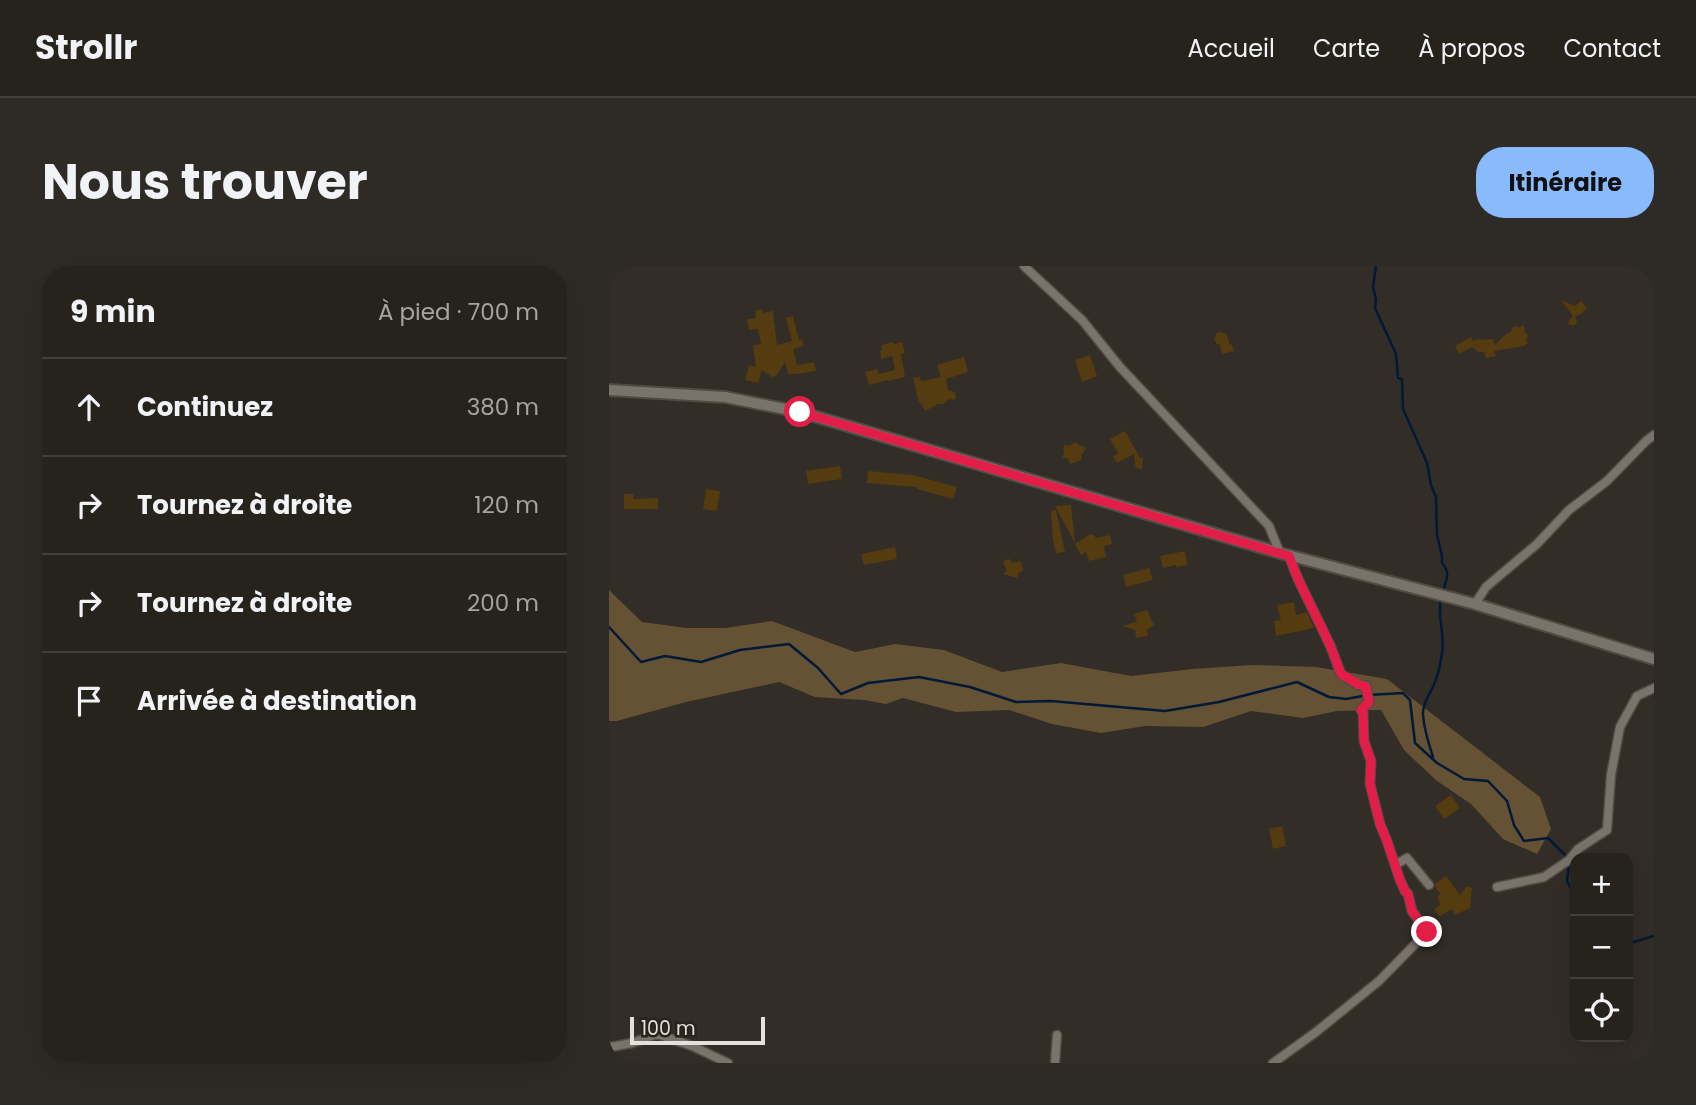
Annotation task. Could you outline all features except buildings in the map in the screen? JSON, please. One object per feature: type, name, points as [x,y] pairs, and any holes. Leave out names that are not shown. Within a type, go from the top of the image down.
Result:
[{"type":"main road","points":[[609,390],[725,397],[800,412],[1285,554],[1475,604],[1654,659]]},
{"type":"street","points":[[1024,266],[1081,320],[1120,367],[1269,526],[1298,579],[1341,674],[1366,687],[1369,702],[1361,710],[1364,741],[1371,761],[1370,784],[1380,824],[1400,880],[1408,894],[1412,911],[1427,932],[1379,981],[1273,1063]]},
{"type":"street","points":[[1475,604],[1486,587],[1537,544],[1569,510],[1607,481],[1654,435]]},
{"type":"street","points":[[1497,887],[1544,877],[1569,860],[1578,849],[1607,830],[1611,775],[1620,727],[1637,696],[1654,688]]},
{"type":"street","points":[[1395,865],[1407,858],[1429,885]]},
{"type":"street","points":[[609,1046],[657,1034],[692,1046],[728,1063]]},
{"type":"street","points":[[1055,1063],[1057,1035]]},
{"type":"shaded area","points":[[609,590],[642,622],[686,628],[725,628],[772,621],[855,652],[895,644],[944,650],[1002,672],[1061,663],[1131,676],[1253,665],[1316,667],[1387,679],[1540,797],[1551,829],[1537,854],[1503,839],[1471,804],[1437,781],[1404,750],[1381,710],[1337,711],[1303,718],[1251,711],[1203,727],[1145,726],[1101,733],[1052,724],[1009,710],[956,712],[903,698],[886,704],[815,697],[779,682],[609,721]]},
{"type":"waterway","points":[[1376,266],[1373,287],[1375,308],[1396,354],[1398,378],[1402,379],[1403,409],[1427,463],[1436,497],[1437,535],[1442,563],[1447,573],[1443,592]]},
{"type":"waterway","points":[[1433,757],[1423,710],[1435,683],[1442,656],[1441,598]]},
{"type":"waterway","points":[[609,627],[641,662],[665,656],[701,662],[740,650],[789,644],[818,668],[841,694],[868,683],[919,677],[970,687],[1016,702],[1051,701],[1165,711],[1219,702],[1297,682],[1329,697],[1346,699],[1403,693],[1410,700],[1415,743],[1437,763],[1464,779],[1488,781],[1507,801],[1514,825],[1524,841],[1548,838],[1568,858]]},
{"type":"waterway","points":[[1569,864],[1567,881],[1570,887]]},
{"type":"waterway","points":[[1633,941],[1654,936]]},
{"type":"route","points":[[800,412],[1289,556],[1330,645],[1338,670],[1366,687],[1369,702],[1361,710],[1364,741],[1371,761],[1370,784],[1380,824],[1400,880],[1408,894],[1412,911],[1427,932]]}]
